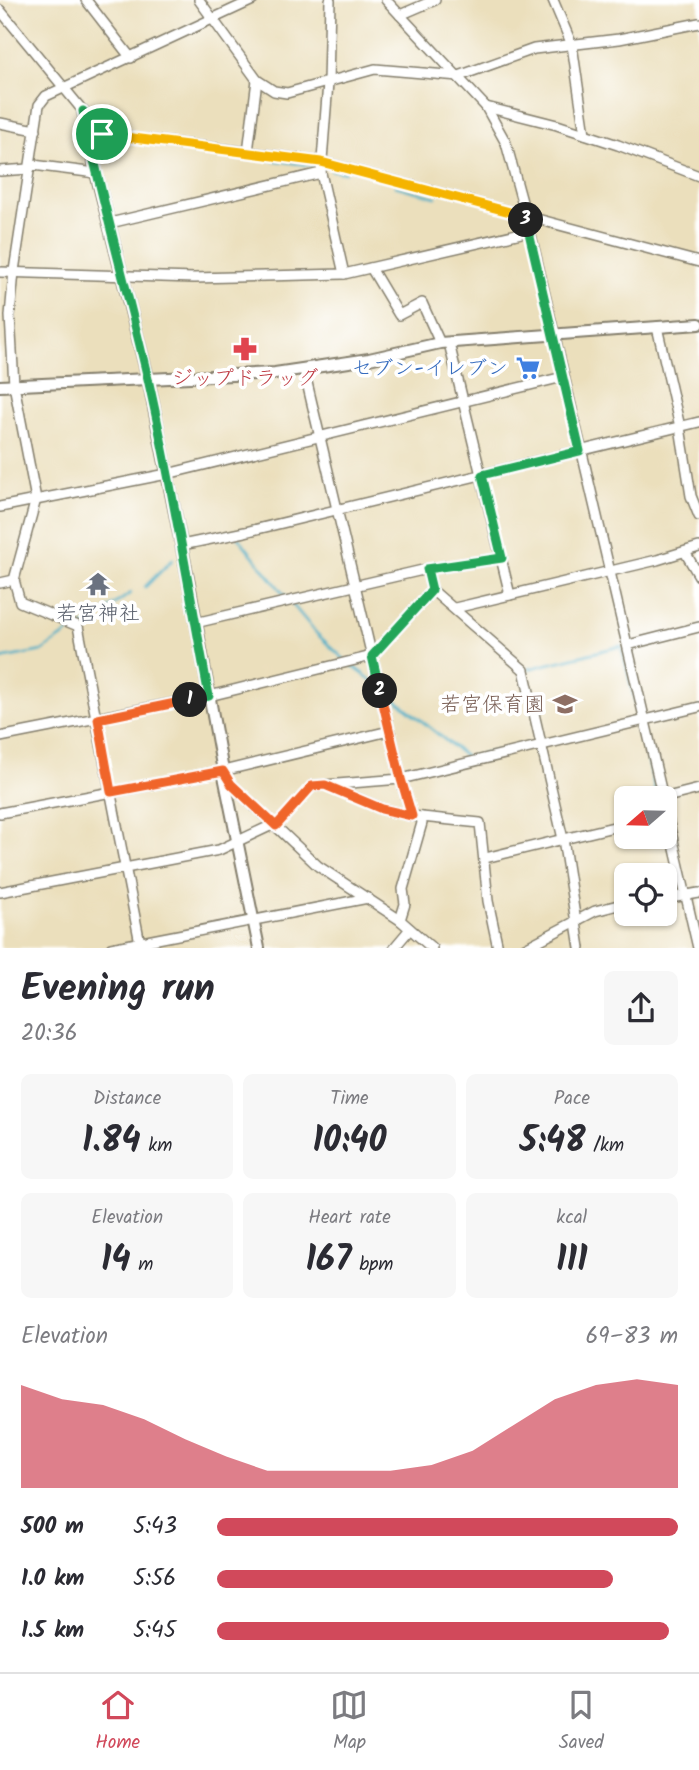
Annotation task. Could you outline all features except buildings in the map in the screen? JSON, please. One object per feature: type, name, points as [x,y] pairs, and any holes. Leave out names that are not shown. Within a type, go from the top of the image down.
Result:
[{"type":"street","points":[[86,0],[131,58]]},
{"type":"street","points":[[199,0],[257,80],[274,91],[287,93],[375,69],[459,76],[534,49],[699,23]]},
{"type":"street","points":[[140,945],[78,626],[20,602],[14,580],[36,499],[15,385],[10,316],[14,271],[39,105],[46,96],[253,0]]},
{"type":"street","points":[[330,0],[328,83],[321,173],[344,274]]},
{"type":"street","points":[[386,0],[486,107],[506,143],[530,231],[660,786]]},
{"type":"street","points":[[401,15],[435,0]]},
{"type":"street","points":[[553,0],[572,45],[585,134]]},
{"type":"street","points":[[0,10],[102,134],[321,162],[699,262]]},
{"type":"street","points":[[248,152],[257,80]]},
{"type":"street","points":[[486,107],[585,134],[699,176]]},
{"type":"street","points":[[83,111],[121,276],[148,378],[259,947]]},
{"type":"street","points":[[0,123],[36,130]]},
{"type":"street","points":[[0,171],[29,169],[33,165],[96,173]]},
{"type":"street","points":[[110,223],[321,173]]},
{"type":"street","points":[[0,272],[219,278],[344,274],[530,231]]},
{"type":"street","points":[[371,268],[399,315],[422,303],[445,343],[464,402],[510,595]]},
{"type":"street","points":[[0,386],[304,370],[445,343],[699,324]]},
{"type":"street","points":[[657,327],[680,427],[691,496],[699,516]]},
{"type":"street","points":[[304,370],[401,779],[422,823],[403,889],[405,904],[401,920]]},
{"type":"street","points":[[0,507],[167,474],[563,377]]},
{"type":"street","points":[[181,545],[699,422]]},
{"type":"street","points":[[455,608],[699,547]]},
{"type":"street","points":[[685,552],[699,576]]},
{"type":"street","points":[[195,623],[427,569],[502,558]]},
{"type":"street","points":[[427,569],[432,590],[524,670],[563,839],[580,947]]},
{"type":"street","points":[[0,583],[14,580]]},
{"type":"street","points":[[0,737],[209,696],[372,656],[432,590]]},
{"type":"street","points":[[628,645],[699,627]]},
{"type":"street","points":[[0,892],[219,850],[270,826],[276,826],[312,786],[401,779],[699,708]]},
{"type":"street","points":[[0,813],[223,771],[389,731]]},
{"type":"street","points":[[223,771],[231,784],[318,866],[401,920],[432,947]]},
{"type":"street","points":[[325,785],[382,809],[480,823],[488,901],[498,947]]},
{"type":"street","points":[[677,794],[699,789]]},
{"type":"street","points":[[485,858],[614,827]]},
{"type":"street","points":[[675,849],[698,947]]},
{"type":"street","points":[[677,897],[699,893]]},
{"type":"street","points":[[111,947],[140,945],[368,898]]},
{"type":"street","points":[[525,947],[595,911],[614,906]]},
{"type":"street","points":[[394,947],[410,929]]},
{"type":"waterway","points":[[216,152],[315,166]]},
{"type":"waterway","points":[[331,170],[345,172]]},
{"type":"waterway","points":[[395,186],[436,197]]},
{"type":"waterway","points":[[238,537],[286,597]]},
{"type":"waterway","points":[[145,587],[173,559]]},
{"type":"waterway","points":[[82,627],[131,593]]},
{"type":"waterway","points":[[292,604],[317,634],[345,660]]},
{"type":"waterway","points":[[0,659],[42,651],[71,631]]},
{"type":"waterway","points":[[528,669],[621,646],[639,717]]},
{"type":"waterway","points":[[351,665],[374,682]]},
{"type":"waterway","points":[[383,689],[467,758],[497,751]]},
{"type":"waterway","points":[[640,725],[654,786]]},
{"type":"place","name":"ジップドラッグ","points":[[245,349]]},
{"type":"place","name":"セブン-イレブン","points":[[528,368]]},
{"type":"place","name":"若宮神社","points":[[98,584]]},
{"type":"place","name":"若宮保育園","points":[[565,704]]},
{"type":"route","points":[[83,111],[102,134],[321,162],[525,216],[580,451],[482,475],[502,558],[427,569],[432,590],[372,656],[412,816],[382,809],[325,785],[312,786],[276,826],[231,784],[223,771],[111,792],[98,719],[209,696],[148,378],[121,276],[83,111]]}]
